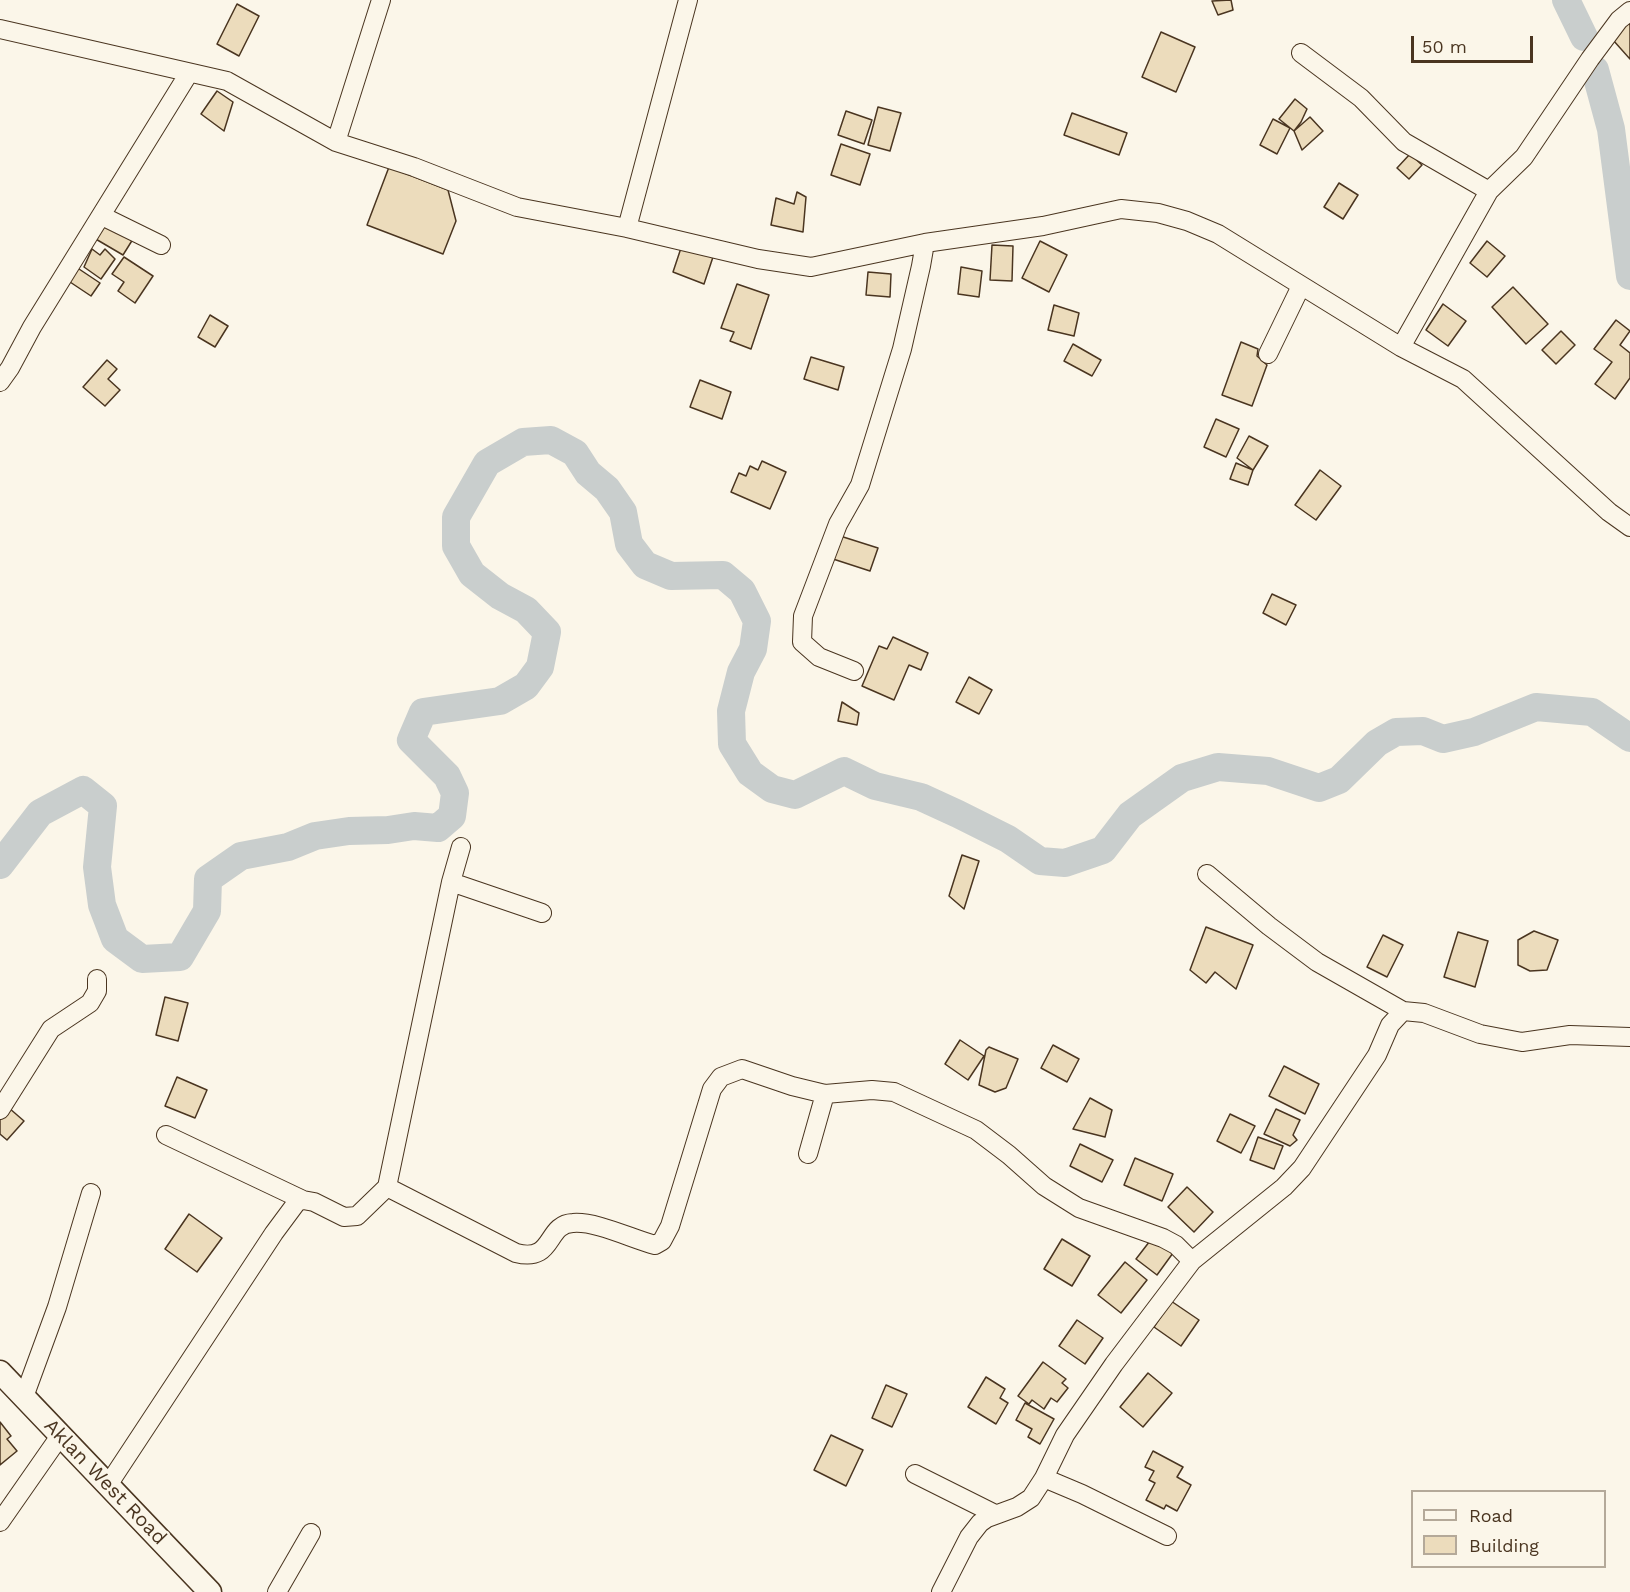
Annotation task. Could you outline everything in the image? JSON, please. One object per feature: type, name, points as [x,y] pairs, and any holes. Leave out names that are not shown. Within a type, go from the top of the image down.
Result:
[{"type":"main road","name":"Aklan West Road","points":[[0,1372],[210,1592]]},
{"type":"street","points":[[336,142],[381,0]]},
{"type":"street","points":[[627,228],[688,0]]},
{"type":"street","points":[[1401,347],[1489,191],[1524,157],[1590,59],[1619,20],[1630,10]]},
{"type":"street","points":[[0,29],[227,81],[336,142],[414,167],[517,207],[627,228],[759,259],[811,267],[925,243],[1043,226],[1121,209],[1158,213],[1187,221],[1218,234],[1401,347],[1463,379],[1609,512],[1630,527]]},
{"type":"street","points":[[1301,53],[1360,98],[1404,142],[1489,191]]},
{"type":"street","points":[[4,369],[102,216],[189,73]]},
{"type":"street","points":[[102,216],[161,245]]},
{"type":"street","points":[[854,671],[819,657],[802,642],[803,616],[838,524],[860,485],[902,349],[925,243]]},
{"type":"street","points":[[1268,354],[1301,286]]},
{"type":"street","points":[[166,1136],[344,1217],[357,1216],[387,1187],[451,882],[461,847]]},
{"type":"street","points":[[1207,874],[1269,926],[1317,962],[1403,1011],[1424,1013],[1480,1034],[1522,1042],[1570,1035],[1630,1037]]},
{"type":"street","points":[[451,882],[542,913]]},
{"type":"street","points":[[0,1110],[51,1029],[90,1003],[97,991],[97,979]]},
{"type":"street","points":[[941,1592],[969,1537],[980,1523],[995,1514],[1017,1507],[1030,1498],[1044,1478],[1065,1435],[1114,1364],[1192,1261],[1284,1187],[1302,1168],[1377,1055],[1390,1024],[1403,1011]]},
{"type":"street","points":[[387,1187],[516,1253],[527,1256],[536,1255],[542,1251],[562,1226],[571,1222],[588,1224],[655,1245],[662,1241],[670,1226],[712,1089],[721,1077],[742,1069],[792,1086],[825,1094],[872,1090],[894,1092],[920,1102],[976,1130],[1044,1186],[1079,1208],[1163,1238],[1176,1245],[1192,1261]]},
{"type":"street","points":[[808,1154],[825,1094]]},
{"type":"street","points":[[24,1397],[57,1306],[91,1193]]},
{"type":"street","points":[[108,1485],[274,1233],[297,1202],[303,1200]]},
{"type":"street","points":[[0,1522],[60,1436]]},
{"type":"street","points":[[915,1474],[995,1514]]},
{"type":"street","points":[[1044,1478],[1167,1536]]},
{"type":"street","points":[[277,1592],[311,1533]]},
{"type":"building","points":[[1231,0],[1233,10],[1218,15],[1212,1]]},
{"type":"building","points":[[237,4],[259,16],[239,56],[217,44]]},
{"type":"building","points":[[1626,20],[1630,25],[1630,59],[1613,40]]},
{"type":"building","points":[[1161,32],[1195,47],[1176,92],[1142,77]]},
{"type":"building","points":[[217,91],[233,102],[224,131],[201,114]]},
{"type":"building","points":[[1295,99],[1307,109],[1294,131],[1279,119]]},
{"type":"building","points":[[878,107],[901,113],[890,151],[868,145]]},
{"type":"building","points":[[846,111],[872,120],[864,144],[838,135]]},
{"type":"building","points":[[1072,113],[1127,133],[1119,155],[1064,135]]},
{"type":"building","points":[[1310,117],[1323,131],[1302,150],[1294,131]]},
{"type":"building","points":[[1273,119],[1290,128],[1277,154],[1260,145]]},
{"type":"building","points":[[841,144],[870,154],[860,185],[831,175]]},
{"type":"building","points":[[1410,154],[1422,165],[1409,179],[1397,168]]},
{"type":"building","points":[[389,167],[448,190],[456,221],[443,254],[367,225]]},
{"type":"building","points":[[1339,183],[1358,195],[1343,219],[1324,207]]},
{"type":"building","points":[[797,192],[806,197],[803,232],[771,225],[776,198],[794,204]]},
{"type":"building","points":[[103,221],[133,239],[123,255],[94,238]]},
{"type":"building","points":[[1040,241],[1067,255],[1049,292],[1022,278]]},
{"type":"building","points":[[1487,241],[1505,256],[1487,277],[1470,263]]},
{"type":"building","points":[[682,245],[713,257],[704,284],[673,272]]},
{"type":"building","points":[[992,245],[1013,246],[1012,281],[990,280]]},
{"type":"building","points":[[92,249],[100,255],[105,249],[115,259],[101,279],[84,267]]},
{"type":"building","points":[[124,257],[153,276],[135,303],[118,291],[124,282],[112,274]]},
{"type":"building","points":[[76,267],[100,283],[91,296],[67,280]]},
{"type":"building","points":[[961,267],[982,271],[979,297],[958,294]]},
{"type":"building","points":[[868,272],[891,274],[890,297],[866,295]]},
{"type":"building","points":[[737,284],[769,295],[751,349],[730,341],[734,332],[721,328]]},
{"type":"building","points":[[1513,287],[1548,324],[1526,344],[1492,307]]},
{"type":"building","points":[[1443,304],[1466,321],[1448,346],[1426,330]]},
{"type":"building","points":[[1054,305],[1079,313],[1074,336],[1048,330]]},
{"type":"building","points":[[210,315],[228,326],[215,347],[198,337]]},
{"type":"building","points":[[1616,320],[1630,331],[1620,345],[1630,353],[1630,378],[1615,399],[1595,384],[1612,362],[1594,349]]},
{"type":"building","points":[[1561,331],[1575,345],[1556,364],[1542,350]]},
{"type":"building","points":[[1241,342],[1258,349],[1257,356],[1267,365],[1252,406],[1222,395]]},
{"type":"building","points":[[1073,344],[1101,360],[1092,376],[1064,361]]},
{"type":"building","points":[[811,357],[844,367],[838,390],[804,379]]},
{"type":"building","points":[[107,360],[117,369],[108,379],[120,390],[105,406],[83,387]]},
{"type":"building","points":[[700,380],[731,392],[722,419],[690,407]]},
{"type":"building","points":[[1216,419],[1239,429],[1226,457],[1204,447]]},
{"type":"building","points":[[1249,436],[1268,446],[1253,470],[1237,458]]},
{"type":"building","points":[[762,461],[786,472],[770,509],[731,492],[739,473],[746,476],[750,466],[758,470]]},
{"type":"building","points":[[1236,463],[1253,470],[1248,485],[1230,479]]},
{"type":"building","points":[[1320,470],[1341,486],[1316,520],[1295,505]]},
{"type":"building","points":[[837,535],[878,548],[870,571],[830,558]]},
{"type":"building","points":[[1272,594],[1296,605],[1286,625],[1263,613]]},
{"type":"building","points":[[893,637],[928,653],[921,670],[909,665],[894,700],[862,686],[879,646],[887,649]]},
{"type":"building","points":[[969,677],[992,690],[979,714],[956,702]]},
{"type":"building","points":[[842,702],[859,713],[857,725],[838,721]]},
{"type":"building","points":[[962,855],[979,861],[964,909],[949,896]]},
{"type":"building","points":[[1206,927],[1253,945],[1236,989],[1215,972],[1206,983],[1190,970]]},
{"type":"building","points":[[1534,931],[1558,940],[1547,970],[1530,971],[1518,965],[1518,940]]},
{"type":"building","points":[[1458,932],[1488,941],[1475,987],[1444,977]]},
{"type":"building","points":[[1383,935],[1403,945],[1387,977],[1367,967]]},
{"type":"building","points":[[165,997],[188,1003],[178,1041],[156,1035]]},
{"type":"building","points":[[960,1040],[984,1056],[968,1080],[945,1064]]},
{"type":"building","points":[[1053,1045],[1079,1059],[1067,1082],[1041,1068]]},
{"type":"building","points":[[989,1047],[1018,1059],[1006,1088],[995,1092],[979,1085],[986,1050]]},
{"type":"building","points":[[1284,1066],[1319,1084],[1305,1114],[1269,1096]]},
{"type":"building","points":[[177,1077],[207,1090],[195,1118],[165,1106]]},
{"type":"building","points":[[1090,1098],[1112,1110],[1105,1137],[1073,1129]]},
{"type":"building","points":[[9,1108],[24,1121],[7,1140],[0,1134],[0,1118]]},
{"type":"building","points":[[1276,1109],[1300,1120],[1293,1135],[1297,1140],[1290,1146],[1264,1134]]},
{"type":"building","points":[[1230,1114],[1255,1126],[1241,1153],[1217,1141]]},
{"type":"building","points":[[1258,1137],[1283,1146],[1274,1169],[1250,1160]]},
{"type":"building","points":[[1080,1144],[1113,1160],[1102,1182],[1070,1166]]},
{"type":"building","points":[[1135,1158],[1173,1174],[1162,1201],[1124,1185]]},
{"type":"building","points":[[1187,1187],[1213,1212],[1194,1232],[1168,1207]]},
{"type":"building","points":[[189,1214],[222,1238],[197,1272],[165,1249]]},
{"type":"building","points":[[1153,1237],[1173,1253],[1157,1275],[1136,1259]]},
{"type":"building","points":[[1062,1239],[1090,1256],[1072,1286],[1044,1269]]},
{"type":"building","points":[[1125,1262],[1147,1280],[1121,1313],[1098,1295]]},
{"type":"building","points":[[1171,1301],[1199,1320],[1181,1346],[1154,1327]]},
{"type":"building","points":[[1077,1320],[1103,1338],[1085,1364],[1059,1346]]},
{"type":"building","points":[[1043,1362],[1066,1379],[1062,1383],[1068,1388],[1057,1402],[1051,1398],[1044,1409],[1032,1400],[1029,1404],[1018,1396]]},
{"type":"building","points":[[1148,1373],[1172,1393],[1143,1427],[1120,1407]]},
{"type":"building","points":[[986,1377],[1005,1389],[1000,1398],[1008,1403],[996,1424],[968,1407]]},
{"type":"building","points":[[886,1385],[907,1394],[892,1427],[872,1418]]},
{"type":"building","points":[[1025,1403],[1054,1419],[1040,1444],[1028,1437],[1032,1429],[1016,1420]]},
{"type":"building","points":[[0,1422],[11,1436],[7,1439],[17,1451],[0,1465]]},
{"type":"building","points":[[831,1435],[863,1450],[846,1486],[814,1470]]},
{"type":"building","points":[[1153,1451],[1183,1467],[1177,1477],[1191,1485],[1177,1511],[1166,1505],[1164,1509],[1146,1500],[1155,1483],[1149,1480],[1154,1471],[1145,1467]]},
{"type":"waterway","points":[[1566,0],[1584,37]]},
{"type":"waterway","points":[[1595,70],[1611,129],[1630,276]]},
{"type":"waterway","points":[[0,865],[40,813],[83,790],[103,806],[97,867],[102,905],[115,939],[142,959],[180,957],[207,911],[208,879],[241,856],[288,847],[315,836],[349,831],[388,830],[414,826],[438,828],[452,816],[455,793],[447,776],[411,740],[423,712],[500,701],[526,686],[540,667],[547,632],[526,610],[500,596],[472,574],[456,546],[456,517],[487,463],[523,442],[551,440],[575,453],[588,473],[607,489],[623,512],[629,544],[645,565],[671,576],[723,575],[742,591],[757,621],[753,649],[741,672],[731,711],[732,744],[750,773],[772,789],[795,795],[844,771],[875,786],[921,797],[1008,839],[1040,861],[1065,863],[1103,850],[1130,815],[1182,778],[1218,767],[1268,771],[1319,788],[1339,780],[1377,743],[1396,732],[1423,731],[1443,739],[1474,732],[1536,707],[1592,712],[1630,738]]}]
